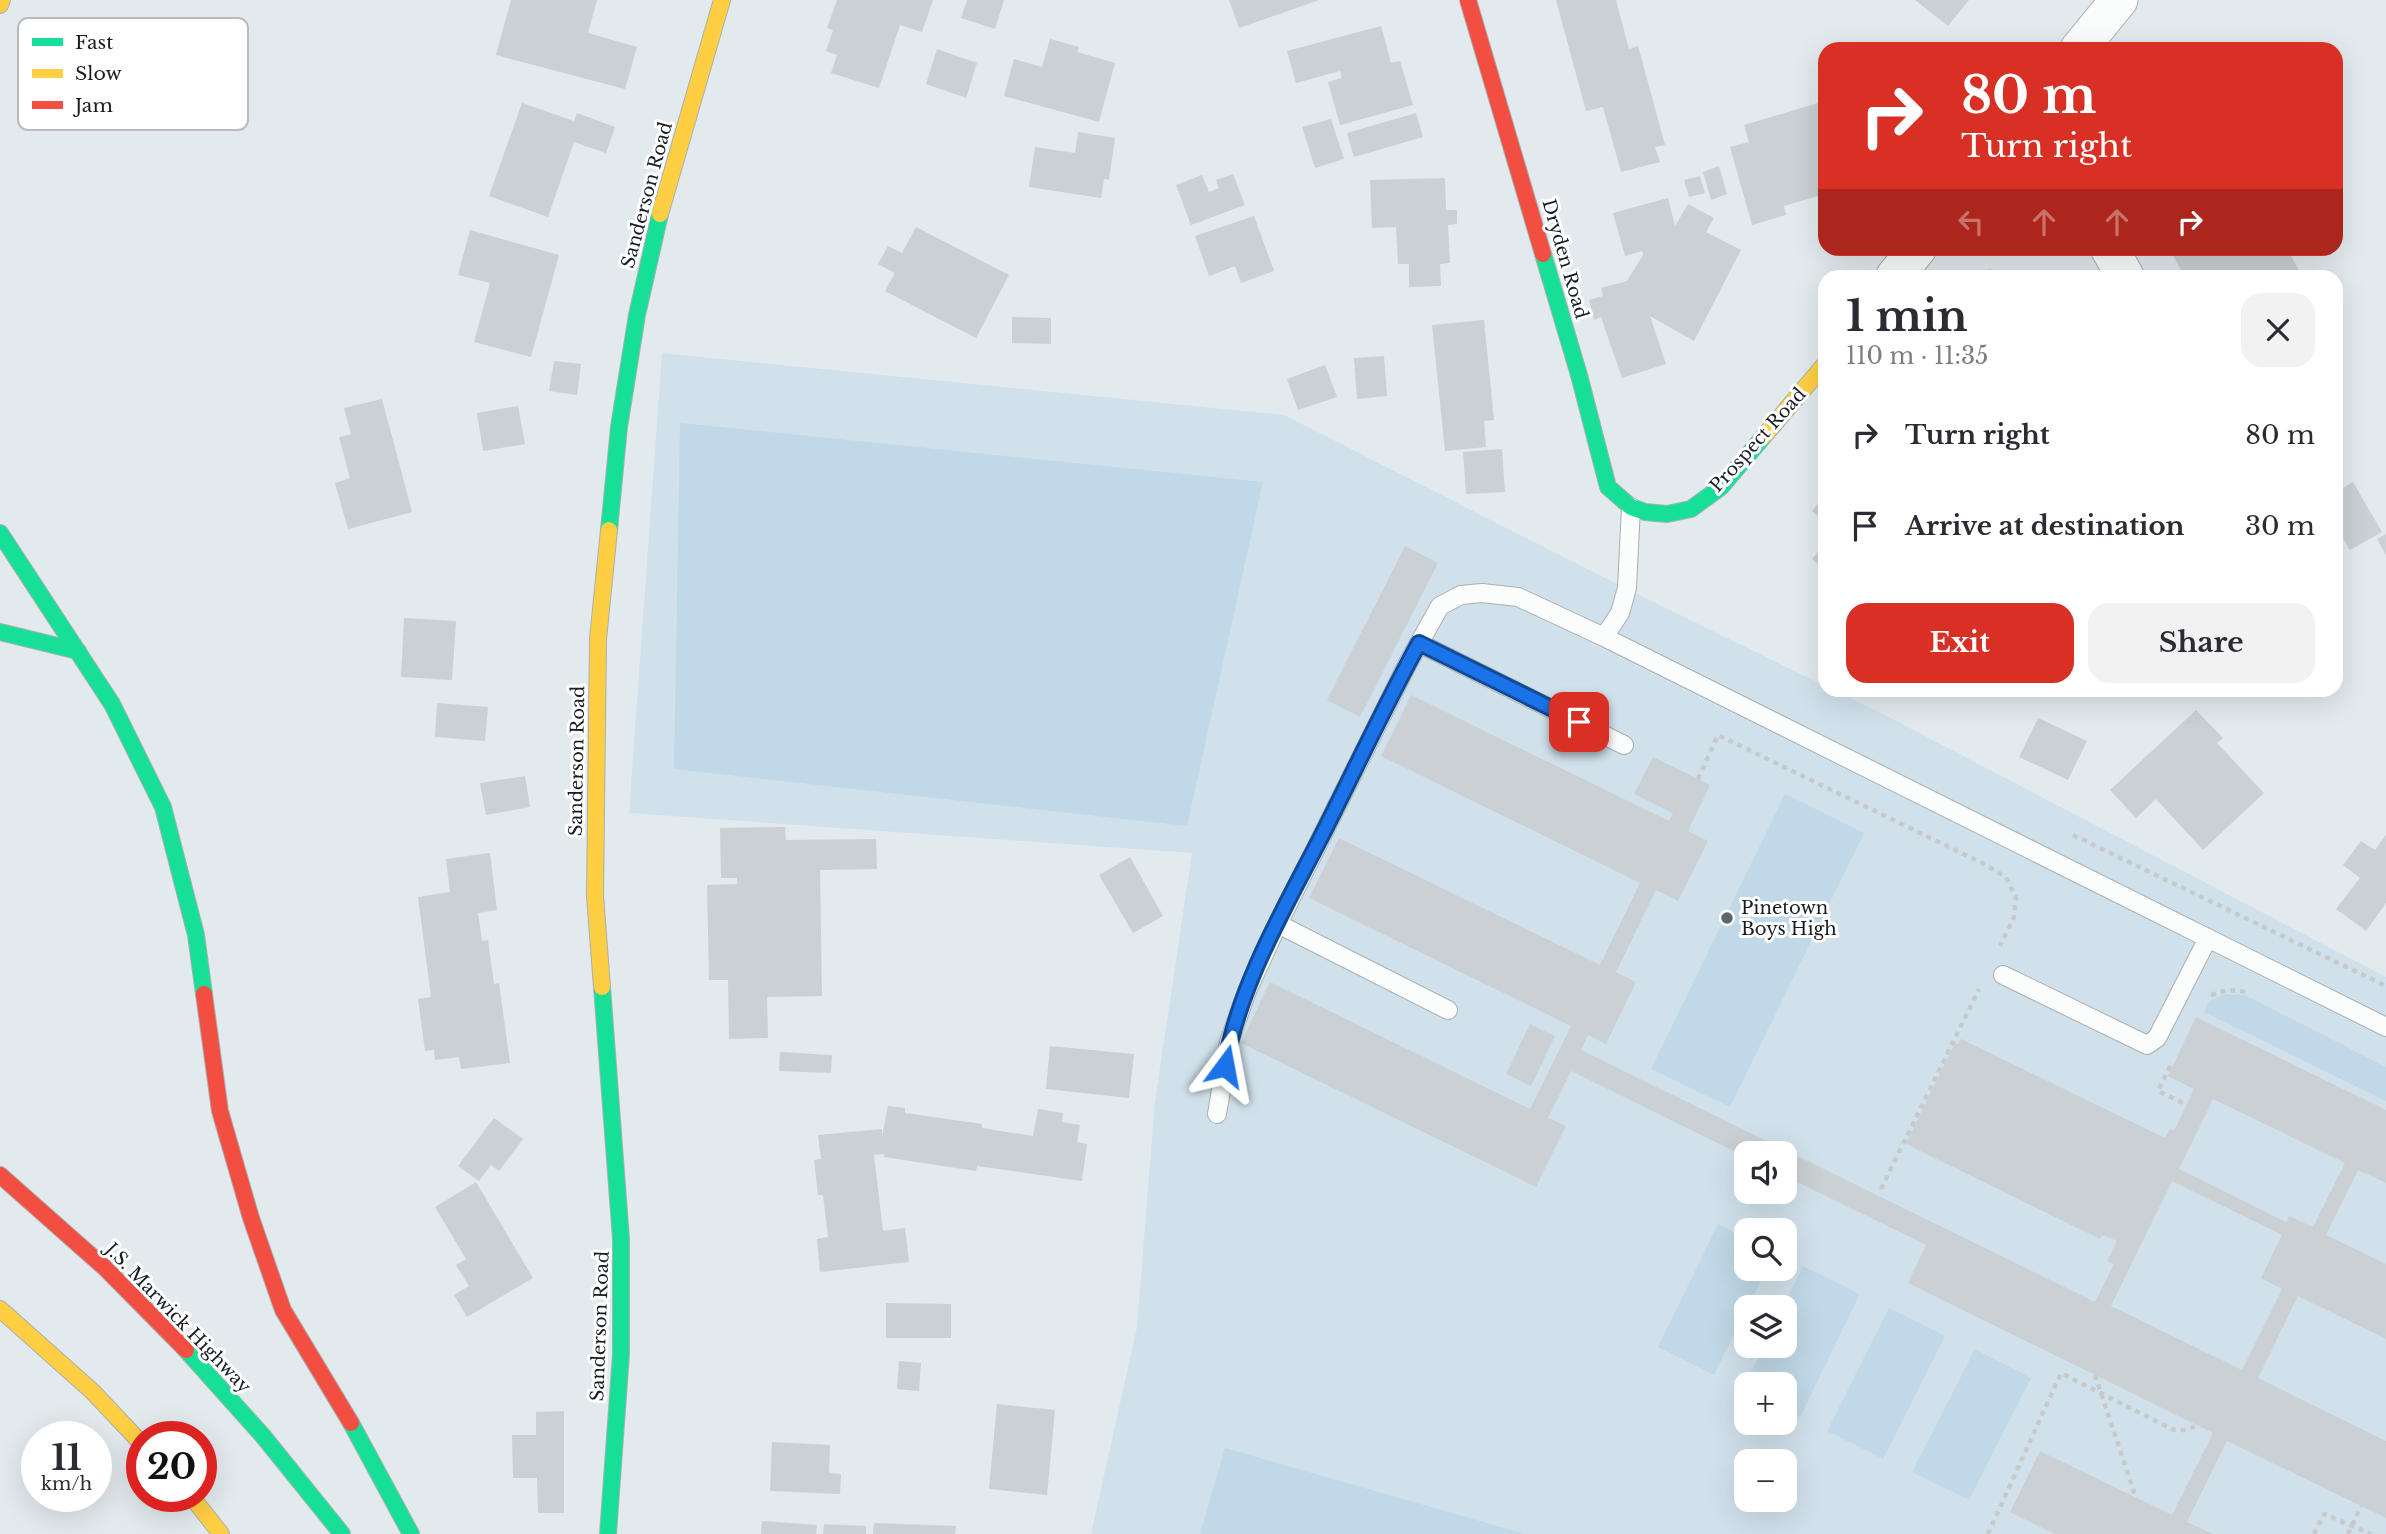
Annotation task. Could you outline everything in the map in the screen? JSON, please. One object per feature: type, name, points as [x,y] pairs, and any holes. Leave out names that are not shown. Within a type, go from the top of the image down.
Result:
[{"type":"main road","points":[[0,5],[2,0]]},
{"type":"main road","name":"Sanderson Road","points":[[608,1534],[621,1354],[621,1239],[595,896],[598,639],[619,427],[637,315],[664,197],[722,0]]},
{"type":"main road","name":"Dryden Road","points":[[1468,0],[1579,375],[1608,487],[1638,509]]},
{"type":"main road","name":"Prospect Road","points":[[1638,509],[1667,514],[1691,509],[1721,486],[1818,372]]},
{"type":"main road","points":[[0,533],[112,704],[163,807],[196,935],[219,1111],[251,1218],[283,1310],[356,1432],[411,1534]]},
{"type":"main road","points":[[0,632],[78,651]]},
{"type":"main road","name":"J.S. Marwick Highway","points":[[0,1175],[117,1280],[215,1378],[342,1534]]},
{"type":"main road","points":[[0,1309],[93,1392],[126,1427]]},
{"type":"main road","points":[[204,1512],[221,1534]]},
{"type":"street","points":[[2085,42],[2119,0]]},
{"type":"street","points":[[1900,270],[1911,256]]},
{"type":"lane","points":[[1604,637],[1620,613],[1627,588],[1638,509]]},
{"type":"lane","points":[[1217,1114],[1230,1042],[1247,991],[1419,643],[1440,606],[1461,595],[1482,593],[1518,597],[1604,637],[2386,1027]]},
{"type":"lane","points":[[1419,643],[1624,745]]},
{"type":"lane","points":[[1278,924],[1448,1010]]},
{"type":"lane","points":[[2003,975],[2147,1045],[2157,1038],[2208,938]]},
{"type":"path","points":[[1698,779],[1718,735],[2006,877],[2016,898],[2014,917],[1996,954]]},
{"type":"path","points":[[1881,1189],[1984,979]]},
{"type":"path","points":[[2203,997],[2227,990],[2246,991],[2258,997]]},
{"type":"path","points":[[2175,1056],[2158,1091],[2187,1105]]},
{"type":"path","points":[[1988,1534],[2061,1373],[2174,1430],[2186,1430],[2198,1425]]},
{"type":"path","points":[[2095,1374],[2136,1498]]},
{"type":"path","points":[[2348,1534],[2361,1506]]},
{"type":"path","points":[[2314,1534],[2324,1514],[2371,1534]]},
{"type":"shaded area","name":"Pinetown Boys High","points":[[662,353],[1284,415],[1818,683],[1818,697],[1848,697],[1881,713],[2386,977],[2386,1534],[1091,1534],[1137,1327],[1155,1101],[1192,853],[629,813]]},
{"type":"shaded area","points":[[680,423],[1263,482],[1187,826],[674,769]]},
{"type":"shaded area","points":[[1785,794],[1864,833],[1730,1107],[1651,1069]]},
{"type":"shaded area","points":[[2225,994],[2245,995],[2386,1067],[2386,1101],[2204,1012],[2209,1001]]},
{"type":"shaded area","points":[[1718,1224],[1734,1232],[1734,1281],[1761,1281],[1754,1295],[1734,1295],[1734,1335],[1714,1375],[1658,1347]]},
{"type":"shaded area","points":[[1803,1266],[1860,1294],[1800,1417],[1797,1416],[1797,1372],[1751,1372],[1758,1358],[1797,1358],[1797,1295],[1789,1295]]},
{"type":"shaded area","points":[[1889,1308],[1945,1336],[1883,1459],[1827,1431]]},
{"type":"shaded area","points":[[1975,1349],[2031,1378],[1969,1500],[1912,1472]]},
{"type":"shaded area","points":[[1225,1448],[1525,1534],[1200,1534]]},
{"type":"building","points":[[511,0],[597,0],[588,33],[637,47],[625,89],[496,55]]},
{"type":"building","points":[[837,0],[933,0],[922,32],[900,25],[879,88],[831,73],[837,55],[826,51],[833,30],[827,28]]},
{"type":"building","points":[[967,0],[1004,0],[995,29],[961,18]]},
{"type":"building","points":[[1229,0],[1319,0],[1239,28]]},
{"type":"building","points":[[1556,0],[1616,0],[1629,49],[1638,46],[1665,145],[1655,147],[1660,162],[1621,172],[1603,107],[1586,111]]},
{"type":"building","points":[[1915,0],[1969,0],[1948,26]]},
{"type":"building","points":[[1381,26],[1391,63],[1400,61],[1413,105],[1340,125],[1328,82],[1342,78],[1340,71],[1296,83],[1287,51]]},
{"type":"building","points":[[1050,39],[1079,47],[1077,52],[1115,63],[1099,122],[1004,96],[1014,59],[1042,67]]},
{"type":"building","points":[[937,49],[977,63],[966,98],[926,84]]},
{"type":"building","points":[[522,103],[574,121],[577,113],[615,127],[606,153],[574,142],[548,217],[489,196]]},
{"type":"building","points":[[1818,103],[1818,196],[1784,206],[1786,215],[1752,225],[1730,147],[1749,142],[1744,125]]},
{"type":"building","points":[[1416,113],[1423,137],[1354,157],[1347,133]]},
{"type":"building","points":[[1331,119],[1344,159],[1315,168],[1302,127]]},
{"type":"building","points":[[1078,132],[1115,138],[1109,180],[1104,179],[1101,198],[1029,187],[1035,147],[1075,153]]},
{"type":"building","points":[[1719,166],[1727,194],[1711,200],[1703,172]]},
{"type":"building","points":[[1233,174],[1245,205],[1191,225],[1176,185],[1202,175],[1209,192],[1219,188],[1216,180]]},
{"type":"building","points":[[1700,176],[1705,193],[1689,197],[1684,180]]},
{"type":"building","points":[[1445,178],[1446,210],[1457,210],[1457,224],[1448,225],[1450,263],[1440,264],[1441,286],[1409,287],[1409,264],[1398,264],[1396,227],[1372,228],[1370,180]]},
{"type":"building","points":[[1668,198],[1675,226],[1688,204],[1714,218],[1706,232],[1741,250],[1694,341],[1650,316],[1666,364],[1622,378],[1601,317],[1594,320],[1589,300],[1603,296],[1601,288],[1627,281],[1643,255],[1642,251],[1625,256],[1613,213]]},
{"type":"building","points":[[1254,216],[1274,271],[1241,283],[1235,266],[1209,276],[1195,236]]},
{"type":"building","points":[[916,227],[1009,275],[976,338],[885,291],[895,273],[878,264],[888,246],[902,253]]},
{"type":"building","points":[[470,230],[559,255],[531,357],[474,342],[490,283],[458,275]]},
{"type":"building","points":[[2173,256],[2291,256],[2299,270],[2181,270]]},
{"type":"building","points":[[1012,317],[1051,318],[1051,344],[1012,343]]},
{"type":"building","points":[[1484,320],[1494,420],[1484,421],[1486,447],[1445,451],[1432,325]]},
{"type":"building","points":[[1384,356],[1387,396],[1357,399],[1354,358]]},
{"type":"building","points":[[554,361],[581,364],[577,395],[549,391]]},
{"type":"building","points":[[1325,365],[1337,397],[1298,410],[1287,379]]},
{"type":"building","points":[[382,399],[412,512],[348,529],[335,483],[350,478],[339,437],[351,434],[344,408]]},
{"type":"building","points":[[518,406],[525,444],[483,451],[477,413]]},
{"type":"building","points":[[1502,449],[1505,492],[1466,494],[1463,452]]},
{"type":"building","points":[[2353,482],[2382,532],[2350,550],[2343,538],[2343,488]]},
{"type":"building","points":[[1818,504],[1818,516],[1812,511]]},
{"type":"building","points":[[2386,534],[2386,555],[2377,539]]},
{"type":"building","points":[[1405,546],[1438,563],[1360,717],[1327,700]]},
{"type":"building","points":[[1818,552],[1818,564],[1812,559]]},
{"type":"building","points":[[404,618],[456,621],[452,680],[401,677]]},
{"type":"building","points":[[1411,695],[1669,821],[1673,813],[1634,794],[1653,757],[1710,785],[1688,831],[1708,841],[1678,901],[1656,890],[1616,972],[1636,982],[1606,1044],[1588,1035],[1581,1050],[1767,1141],[1734,1141],[1734,1151],[1571,1071],[1548,1118],[1566,1126],[1536,1187],[1241,1043],[1270,982],[1530,1109],[1571,1026],[1309,898],[1339,838],[1600,965],[1640,883],[1381,756]]},
{"type":"building","points":[[437,703],[488,707],[485,741],[435,737]]},
{"type":"building","points":[[2196,710],[2223,738],[2217,743],[2264,793],[2203,850],[2156,799],[2136,818],[2110,790]]},
{"type":"building","points":[[2038,718],[2087,741],[2068,780],[2019,757]]},
{"type":"building","points":[[525,776],[530,807],[486,815],[480,783]]},
{"type":"building","points":[[785,827],[786,840],[876,839],[877,869],[820,870],[822,996],[767,997],[768,1038],[729,1039],[728,980],[709,980],[707,885],[737,884],[737,878],[721,878],[720,828]]},
{"type":"building","points":[[2386,835],[2386,903],[2366,931],[2336,909],[2360,878],[2343,865],[2361,841],[2375,850]]},
{"type":"building","points":[[490,853],[497,910],[478,913],[482,941],[488,940],[494,984],[499,983],[510,1063],[461,1069],[459,1057],[435,1060],[434,1050],[425,1051],[418,999],[431,997],[418,897],[450,892],[446,859]]},
{"type":"building","points":[[1130,857],[1163,916],[1133,933],[1099,875]]},
{"type":"building","points":[[2196,1017],[2386,1110],[2386,1183],[2358,1170],[2326,1235],[2386,1264],[2386,1339],[2298,1296],[2258,1378],[2386,1441],[2386,1518],[2227,1441],[2187,1522],[2213,1534],[2055,1534],[2010,1512],[2040,1451],[2172,1515],[2213,1433],[1908,1283],[1926,1245],[1797,1182],[1797,1156],[2095,1302],[2114,1264],[2107,1261],[2117,1241],[2102,1235],[2100,1239],[1906,1144],[1955,1043],[1958,1044],[1961,1039],[2165,1138],[2170,1129],[2174,1131],[2194,1089],[2168,1076]],"holes":[[[2213,1099],[2345,1163],[2313,1227],[2289,1216],[2286,1222],[2179,1169]],[[2172,1181],[2282,1235],[2261,1278],[2282,1289],[2242,1370],[2111,1306]]]},
{"type":"building","points":[[1530,1024],[1555,1036],[1531,1086],[1506,1074]]},
{"type":"building","points":[[1050,1046],[1134,1054],[1129,1098],[1046,1089]]},
{"type":"building","points":[[780,1052],[832,1055],[831,1073],[779,1071]]},
{"type":"building","points":[[888,1106],[905,1108],[905,1113],[982,1124],[982,1128],[1033,1136],[1038,1109],[1063,1113],[1062,1122],[1080,1125],[1077,1142],[1087,1144],[1082,1181],[977,1166],[976,1171],[884,1157],[884,1154],[874,1155],[883,1231],[905,1228],[909,1262],[820,1272],[817,1239],[828,1237],[823,1195],[818,1195],[814,1160],[821,1159],[818,1135],[882,1129],[882,1137]]},
{"type":"building","points":[[494,1118],[523,1139],[499,1171],[491,1165],[479,1181],[458,1166]]},
{"type":"building","points":[[476,1182],[533,1278],[467,1317],[454,1295],[469,1286],[456,1265],[466,1259],[435,1207]]},
{"type":"building","points":[[886,1303],[951,1304],[951,1338],[886,1338]]},
{"type":"building","points":[[899,1361],[921,1363],[919,1391],[897,1389]]},
{"type":"building","points":[[997,1404],[1055,1410],[1047,1495],[989,1489]]},
{"type":"building","points":[[564,1411],[564,1513],[538,1513],[537,1478],[513,1478],[512,1435],[536,1435],[536,1412]]},
{"type":"building","points":[[772,1442],[830,1445],[829,1473],[841,1474],[840,1494],[770,1491]]},
{"type":"building","points":[[762,1521],[817,1525],[816,1534],[761,1534]]},
{"type":"building","points":[[874,1523],[956,1526],[955,1534],[873,1534]]},
{"type":"building","points":[[824,1524],[866,1526],[866,1534],[823,1534]]},
{"type":"traffic: fast","points":[[609,530],[619,427],[637,315],[660,214]]},
{"type":"traffic: fast","points":[[1543,254],[1579,375],[1608,487],[1631,507],[1645,512],[1667,514],[1691,509],[1721,487],[1764,436]]},
{"type":"traffic: fast","points":[[0,533],[112,704],[163,807],[196,935],[204,994]]},
{"type":"traffic: fast","points":[[0,632],[78,651]]},
{"type":"traffic: fast","points":[[602,987],[621,1239],[621,1354],[608,1534]]},
{"type":"traffic: fast","points":[[186,1350],[263,1436],[342,1534]]},
{"type":"traffic: fast","points":[[351,1423],[411,1534]]},
{"type":"traffic: slow","points":[[0,5],[2,0]]},
{"type":"traffic: slow","points":[[660,214],[722,0]]},
{"type":"traffic: slow","points":[[1764,436],[1818,372]]},
{"type":"traffic: slow","points":[[602,987],[595,896],[598,639],[609,530]]},
{"type":"traffic: slow","points":[[0,1309],[93,1392],[126,1427]]},
{"type":"traffic: slow","points":[[204,1512],[221,1534]]},
{"type":"traffic: jam","points":[[1468,0],[1543,254]]},
{"type":"traffic: jam","points":[[204,994],[220,1111],[251,1218],[283,1310],[351,1423]]},
{"type":"traffic: jam","points":[[0,1175],[105,1268],[186,1350]]},
{"type":"place","name":"Pinetown Boys High","points":[[1727,918]]},
{"type":"route","points":[[1225,1066],[1247,991],[1419,643],[1579,722]]}]
